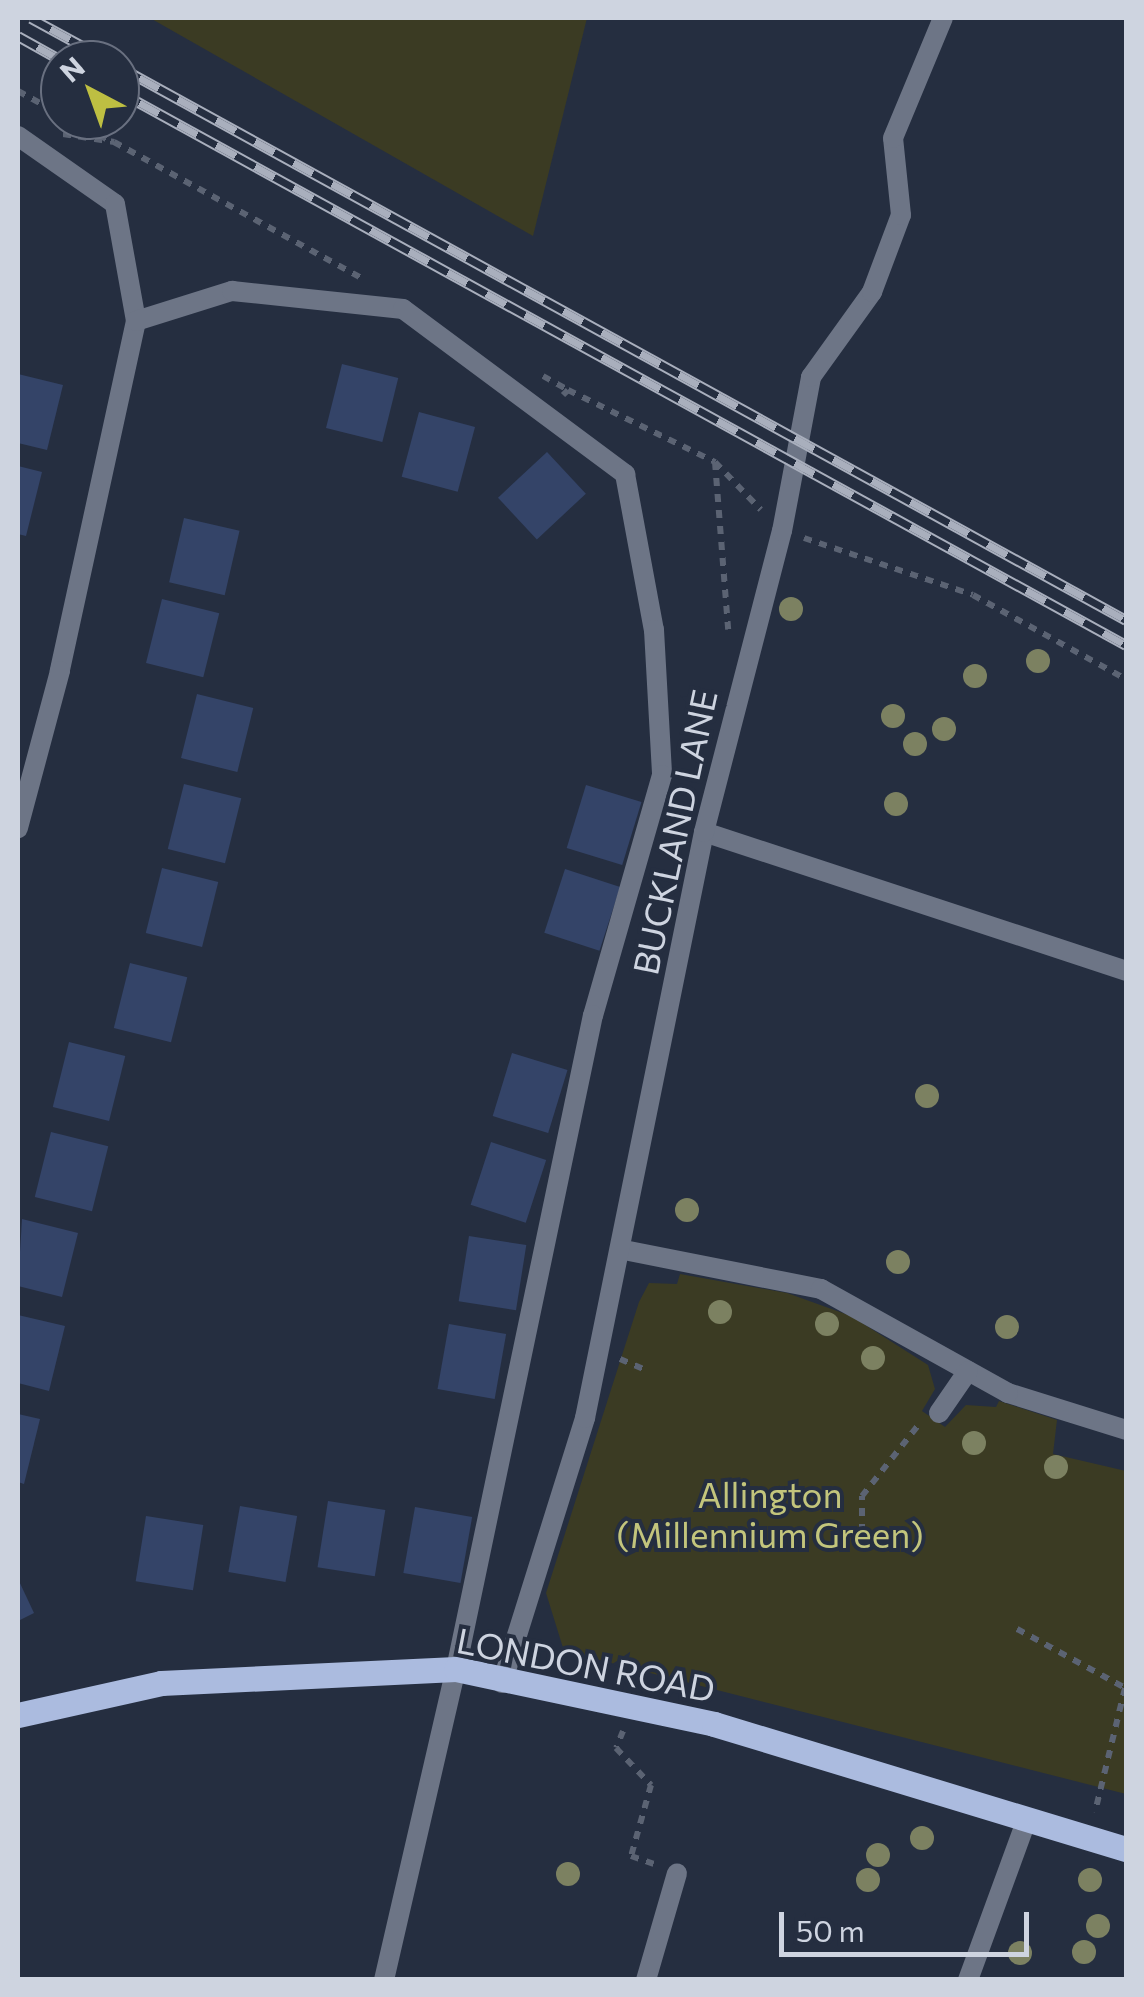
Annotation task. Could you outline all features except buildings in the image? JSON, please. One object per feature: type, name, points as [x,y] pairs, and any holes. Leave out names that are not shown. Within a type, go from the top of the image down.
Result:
[{"type":"main road","name":"LONDON ROAD","points":[[18,1715],[161,1683],[456,1669],[502,1683],[634,1706],[1126,1849]]},
{"type":"street","name":"BUCKLAND LANE","points":[[502,1683],[585,1418],[624,1250],[704,832],[782,531],[811,377],[872,292],[901,216],[894,138],[943,18]]},
{"type":"street","points":[[18,136],[116,204],[136,321],[60,671],[18,828]]},
{"type":"street","name":"BUCKLAND LANE","points":[[136,321],[232,291],[403,309],[625,474],[654,630],[662,774],[593,1015],[456,1669],[384,1980]]},
{"type":"street","points":[[704,832],[1126,971]]},
{"type":"street","points":[[624,1250],[820,1289],[1008,1393],[1126,1430]]},
{"type":"street","points":[[939,1413],[968,1372]]},
{"type":"street","points":[[968,1980],[1027,1819]]},
{"type":"street","points":[[646,1980],[677,1873]]},
{"type":"path","points":[[101,140],[114,142]]},
{"type":"path","points":[[110,140],[376,286]]},
{"type":"path","points":[[533,371],[715,462],[782,531],[973,596],[1126,680]]},
{"type":"path","points":[[546,414],[568,390]]},
{"type":"path","points":[[715,462],[729,640]]},
{"type":"path","points":[[862,1532],[862,1496],[929,1411],[939,1413]]},
{"type":"path","points":[[1017,1629],[1125,1688],[1088,1837]]},
{"type":"path","points":[[634,1706],[616,1748],[650,1785],[631,1856],[677,1873]]},
{"type":"green space","points":[[150,18],[587,18],[533,236]]},
{"type":"green space","name":"Allington (Millennium Green)","points":[[680,1274],[787,1293],[851,1316],[928,1365],[935,1389],[922,1411],[945,1427],[966,1405],[996,1407],[999,1401],[1057,1420],[1053,1454],[1126,1471],[1126,1794],[564,1651],[546,1593],[639,1302],[649,1283],[677,1284]]},
{"type":"railway","points":[[31,18],[71,40]]},
{"type":"railway","points":[[18,36],[40,48]]},
{"type":"railway","points":[[140,78],[1126,620]]},
{"type":"railway","points":[[140,103],[1126,645]]}]
